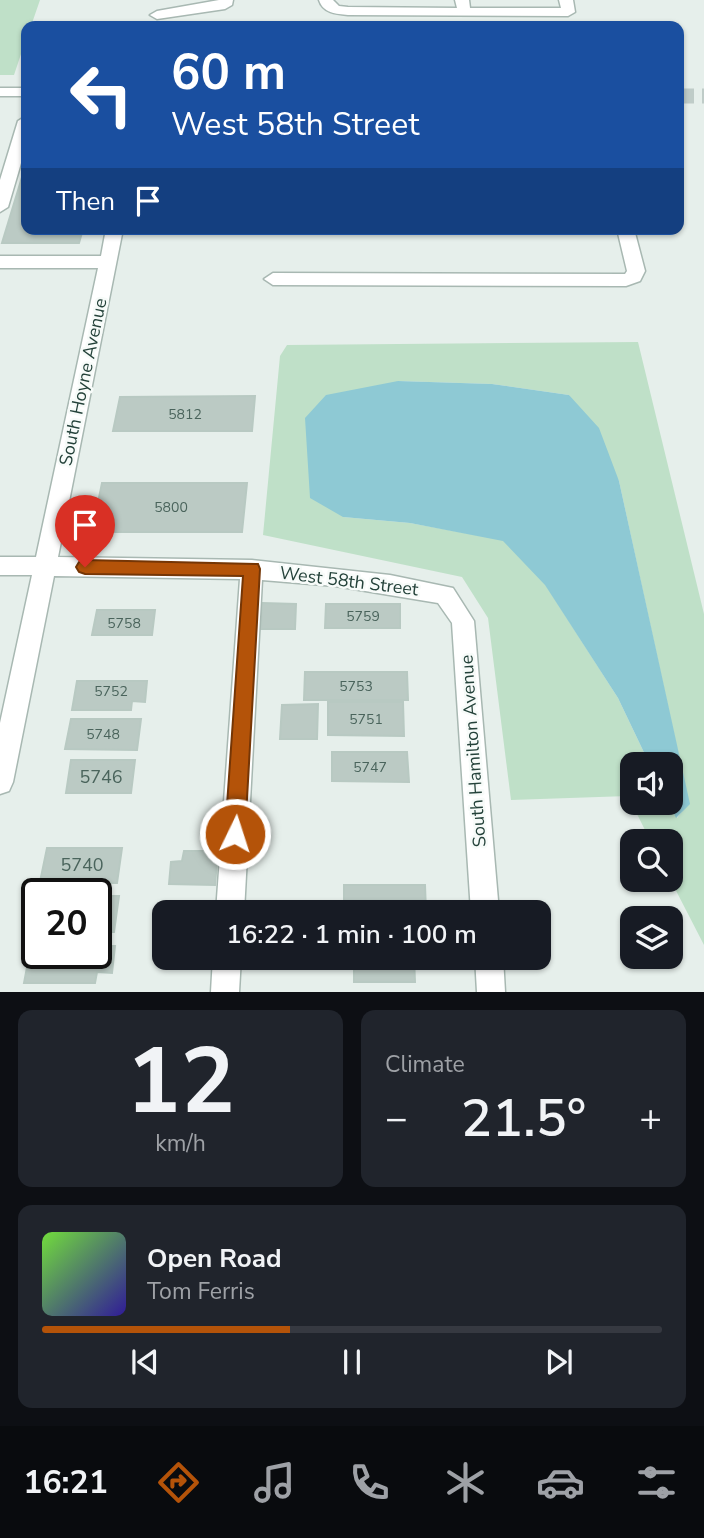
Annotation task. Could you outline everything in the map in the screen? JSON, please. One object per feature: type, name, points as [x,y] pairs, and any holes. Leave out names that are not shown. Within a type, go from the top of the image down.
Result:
[{"type":"street","points":[[160,0],[156,20],[225,5],[226,0]]},
{"type":"street","points":[[326,0],[335,10],[348,11],[463,6],[569,13]]},
{"type":"street","points":[[0,92],[21,92]]},
{"type":"street","points":[[0,208],[21,138]]},
{"type":"street","name":"South Hoyne Avenue","points":[[0,782],[114,235]]},
{"type":"street","points":[[273,279],[626,280],[634,277],[636,271],[627,235]]},
{"type":"street","points":[[0,262],[108,262]]},
{"type":"street","name":"West 58th Street","points":[[0,566],[252,569],[409,587],[445,595]]},
{"type":"street","points":[[231,900],[252,569]]},
{"type":"street","name":"South Hamilton Avenue","points":[[445,595],[463,621],[484,900]]},
{"type":"street","points":[[225,992],[226,970]]},
{"type":"street","points":[[490,970],[491,992]]},
{"type":"green space","points":[[0,0],[40,0],[33,21],[21,21],[21,54],[14,75],[0,75]]},
{"type":"green space","points":[[638,342],[704,614],[704,945],[677,892],[683,892],[683,829],[644,829],[638,815],[675,815],[677,818],[683,815],[689,803],[683,775],[683,752],[678,752],[619,481],[569,395],[492,384],[398,381],[343,517],[410,523],[503,540],[545,584],[618,698],[644,752],[620,752],[620,796],[511,800],[488,618],[462,577],[263,535],[280,356],[287,345]]},
{"type":"water","points":[[398,381],[492,384],[569,395],[599,428],[619,481],[679,752],[644,752],[618,698],[545,585],[503,541],[410,523],[343,517],[310,498],[305,418],[326,395]]},
{"type":"water","points":[[683,772],[690,804],[683,811]]},
{"type":"building","points":[[21,180],[21,235],[81,235],[79,243],[2,243]]},
{"type":"building","points":[[255,396],[252,431],[113,431],[120,397]]},
{"type":"building","points":[[102,483],[247,483],[242,532],[92,532]]},
{"type":"building","points":[[262,603],[296,604],[295,629],[261,629]]},
{"type":"building","points":[[326,604],[400,604],[400,628],[325,628]]},
{"type":"building","points":[[97,610],[155,610],[152,635],[92,635]]},
{"type":"building","points":[[305,672],[407,672],[408,700],[304,700]]},
{"type":"building","points":[[77,681],[147,681],[145,702],[132,701],[131,710],[72,710]]},
{"type":"building","points":[[328,702],[403,702],[404,736],[328,735]]},
{"type":"building","points":[[318,704],[317,739],[280,739],[282,705]]},
{"type":"building","points":[[71,719],[141,719],[137,750],[65,749]]},
{"type":"building","points":[[332,752],[407,752],[409,782],[332,781]]},
{"type":"building","points":[[71,760],[135,760],[131,793],[66,793]]},
{"type":"building","points":[[47,848],[122,848],[117,883],[112,883],[112,878],[41,878]]},
{"type":"building","points":[[184,851],[218,851],[215,885],[169,884],[171,862],[182,861]]},
{"type":"building","points":[[344,885],[425,885],[426,900],[344,900]]},
{"type":"building","points":[[112,896],[119,896],[114,932]]},
{"type":"building","points":[[112,946],[115,946],[112,973],[97,972],[95,983],[24,983],[27,969],[112,969]]},
{"type":"building","points":[[354,970],[415,970],[415,982],[354,982]]},
{"type":"tunnel","points":[[684,96],[704,96]]},
{"type":"route","points":[[85,567],[252,569],[235,834]]}]
